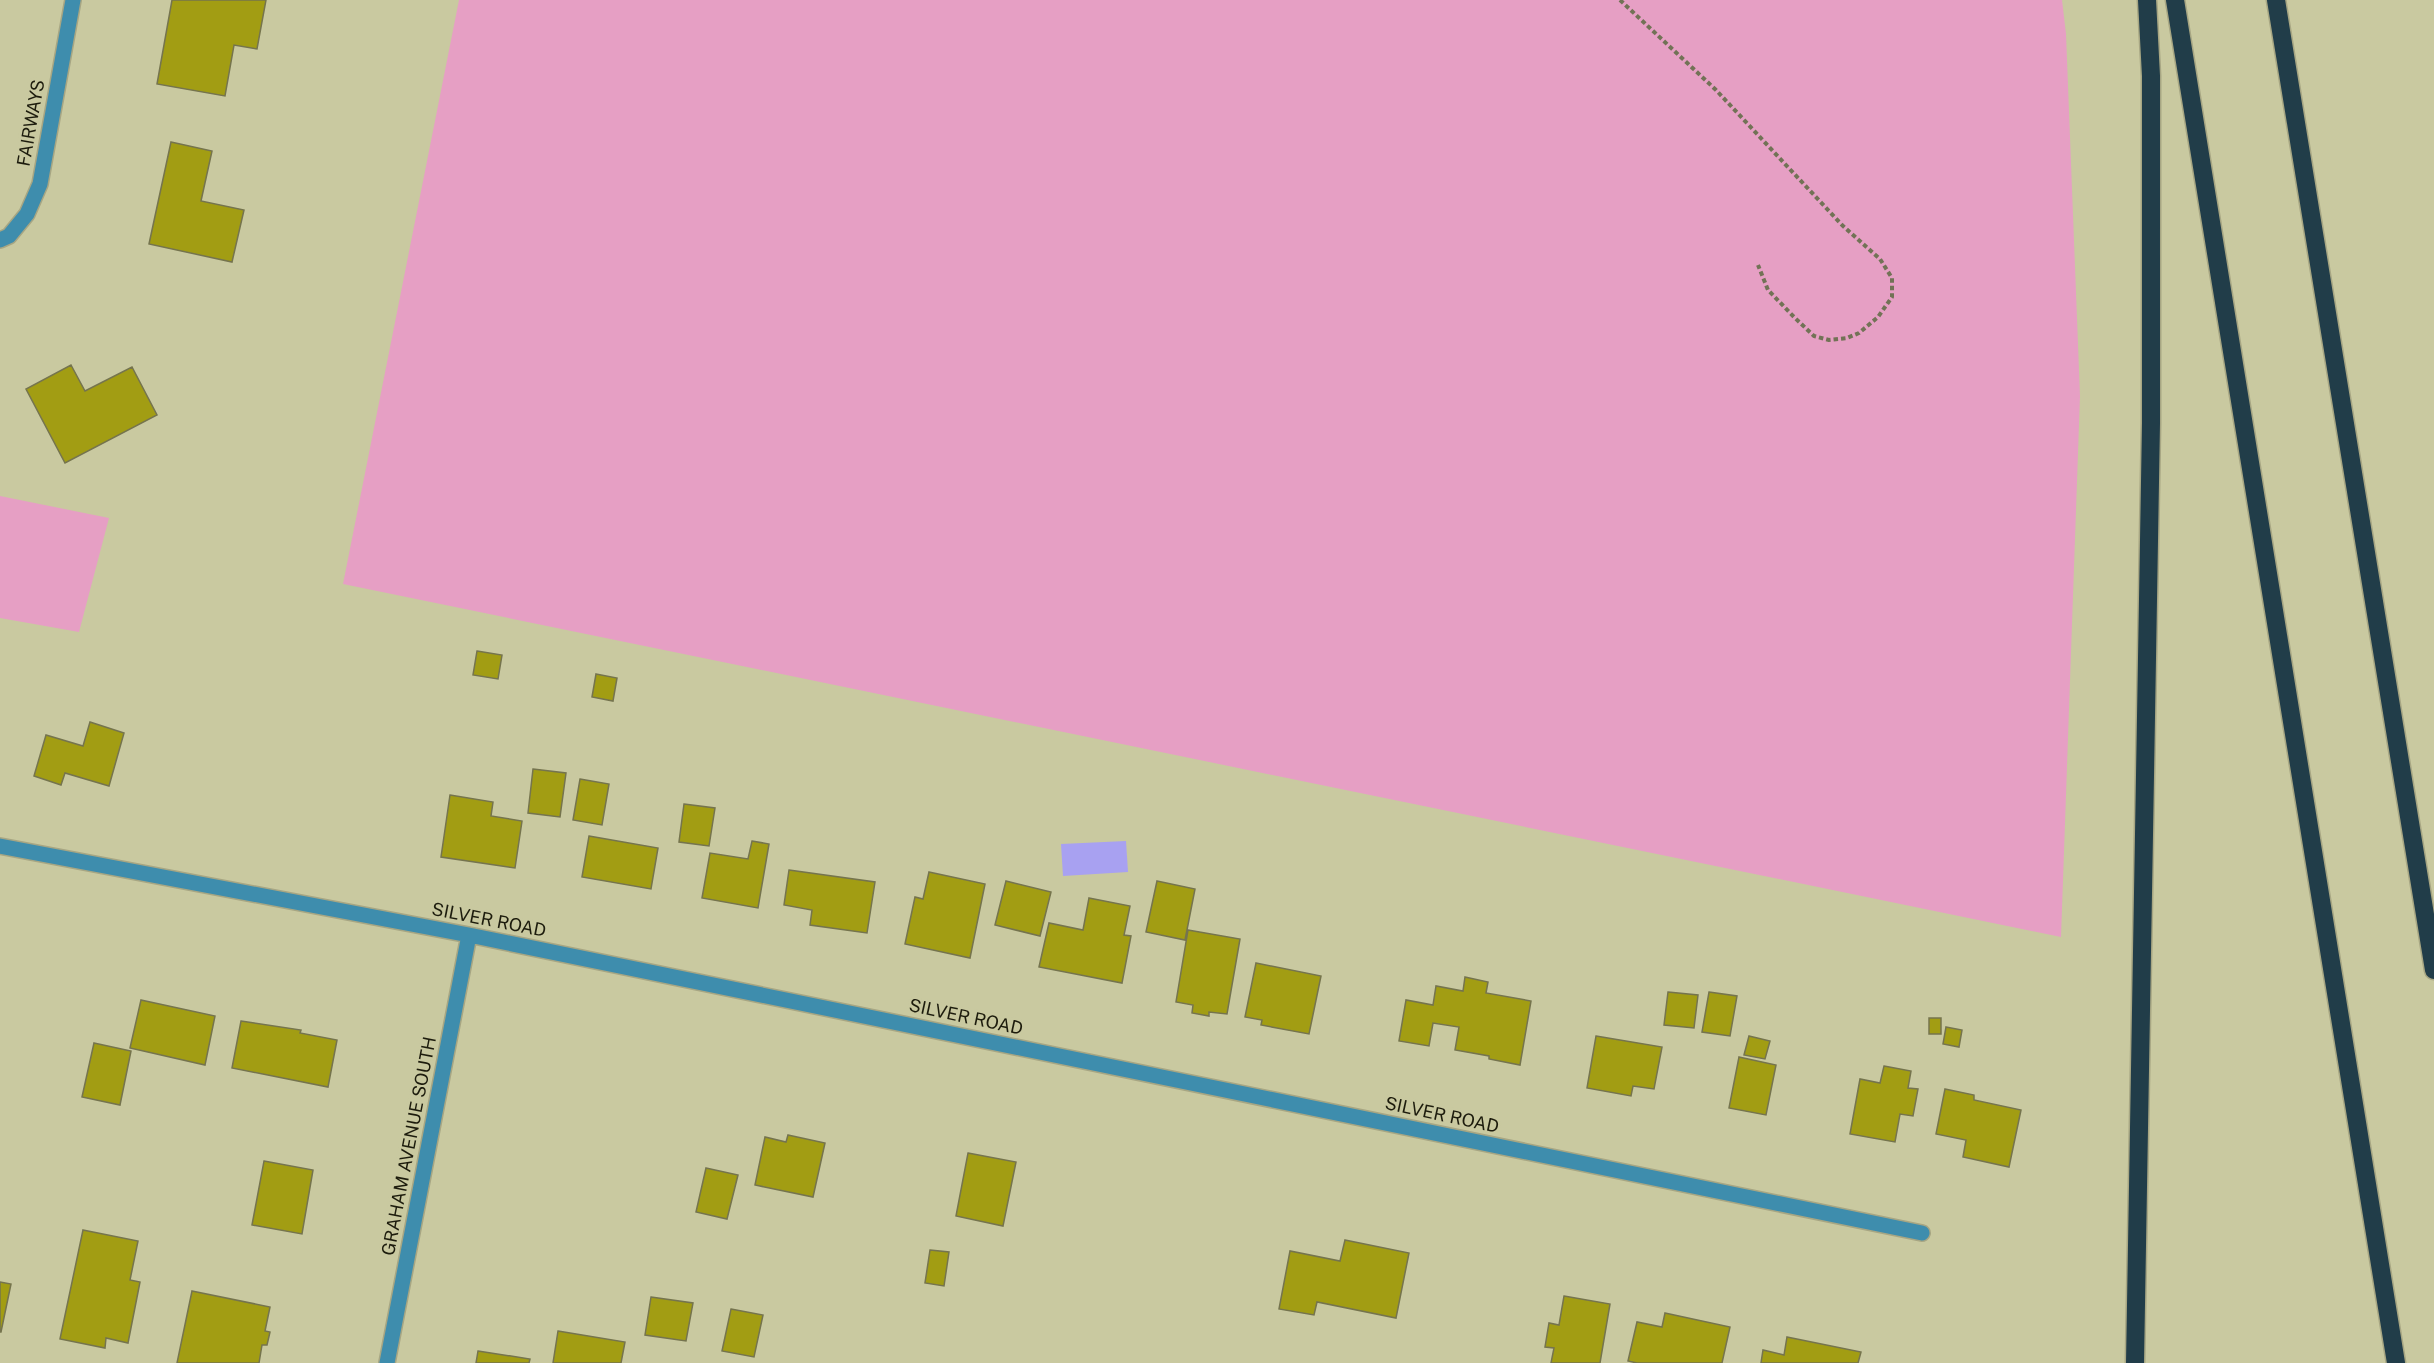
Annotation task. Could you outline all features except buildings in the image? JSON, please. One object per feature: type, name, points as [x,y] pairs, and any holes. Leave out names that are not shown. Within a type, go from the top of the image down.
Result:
[{"type":"highway","points":[[2135,1363],[2151,423],[2151,76],[2147,0]]},
{"type":"highway","points":[[2175,0],[2396,1363]]},
{"type":"highway","points":[[2276,0],[2434,970]]},
{"type":"street","name":"FAIRWAYS","points":[[0,240],[9,236],[27,214],[40,184],[73,0]]},
{"type":"street","name":"SILVER ROAD","points":[[0,846],[469,935],[1922,1233]]},
{"type":"street","name":"GRAHAM AVENUE SOUTH","points":[[387,1363],[469,935]]},
{"type":"path","points":[[1620,0],[1716,90],[1842,225],[1880,259],[1892,278],[1892,297],[1878,317],[1859,333],[1847,338],[1829,340],[1814,336],[1768,290],[1758,265]]},
{"type":"shaded area","points":[[459,0],[2062,0],[2066,34],[2080,396],[2061,937],[343,584]]},
{"type":"shaded area","points":[[0,496],[109,518],[79,632],[0,618]]},
{"type":"shaded area","points":[[1126,841],[1128,872],[1063,876],[1061,844]]}]
